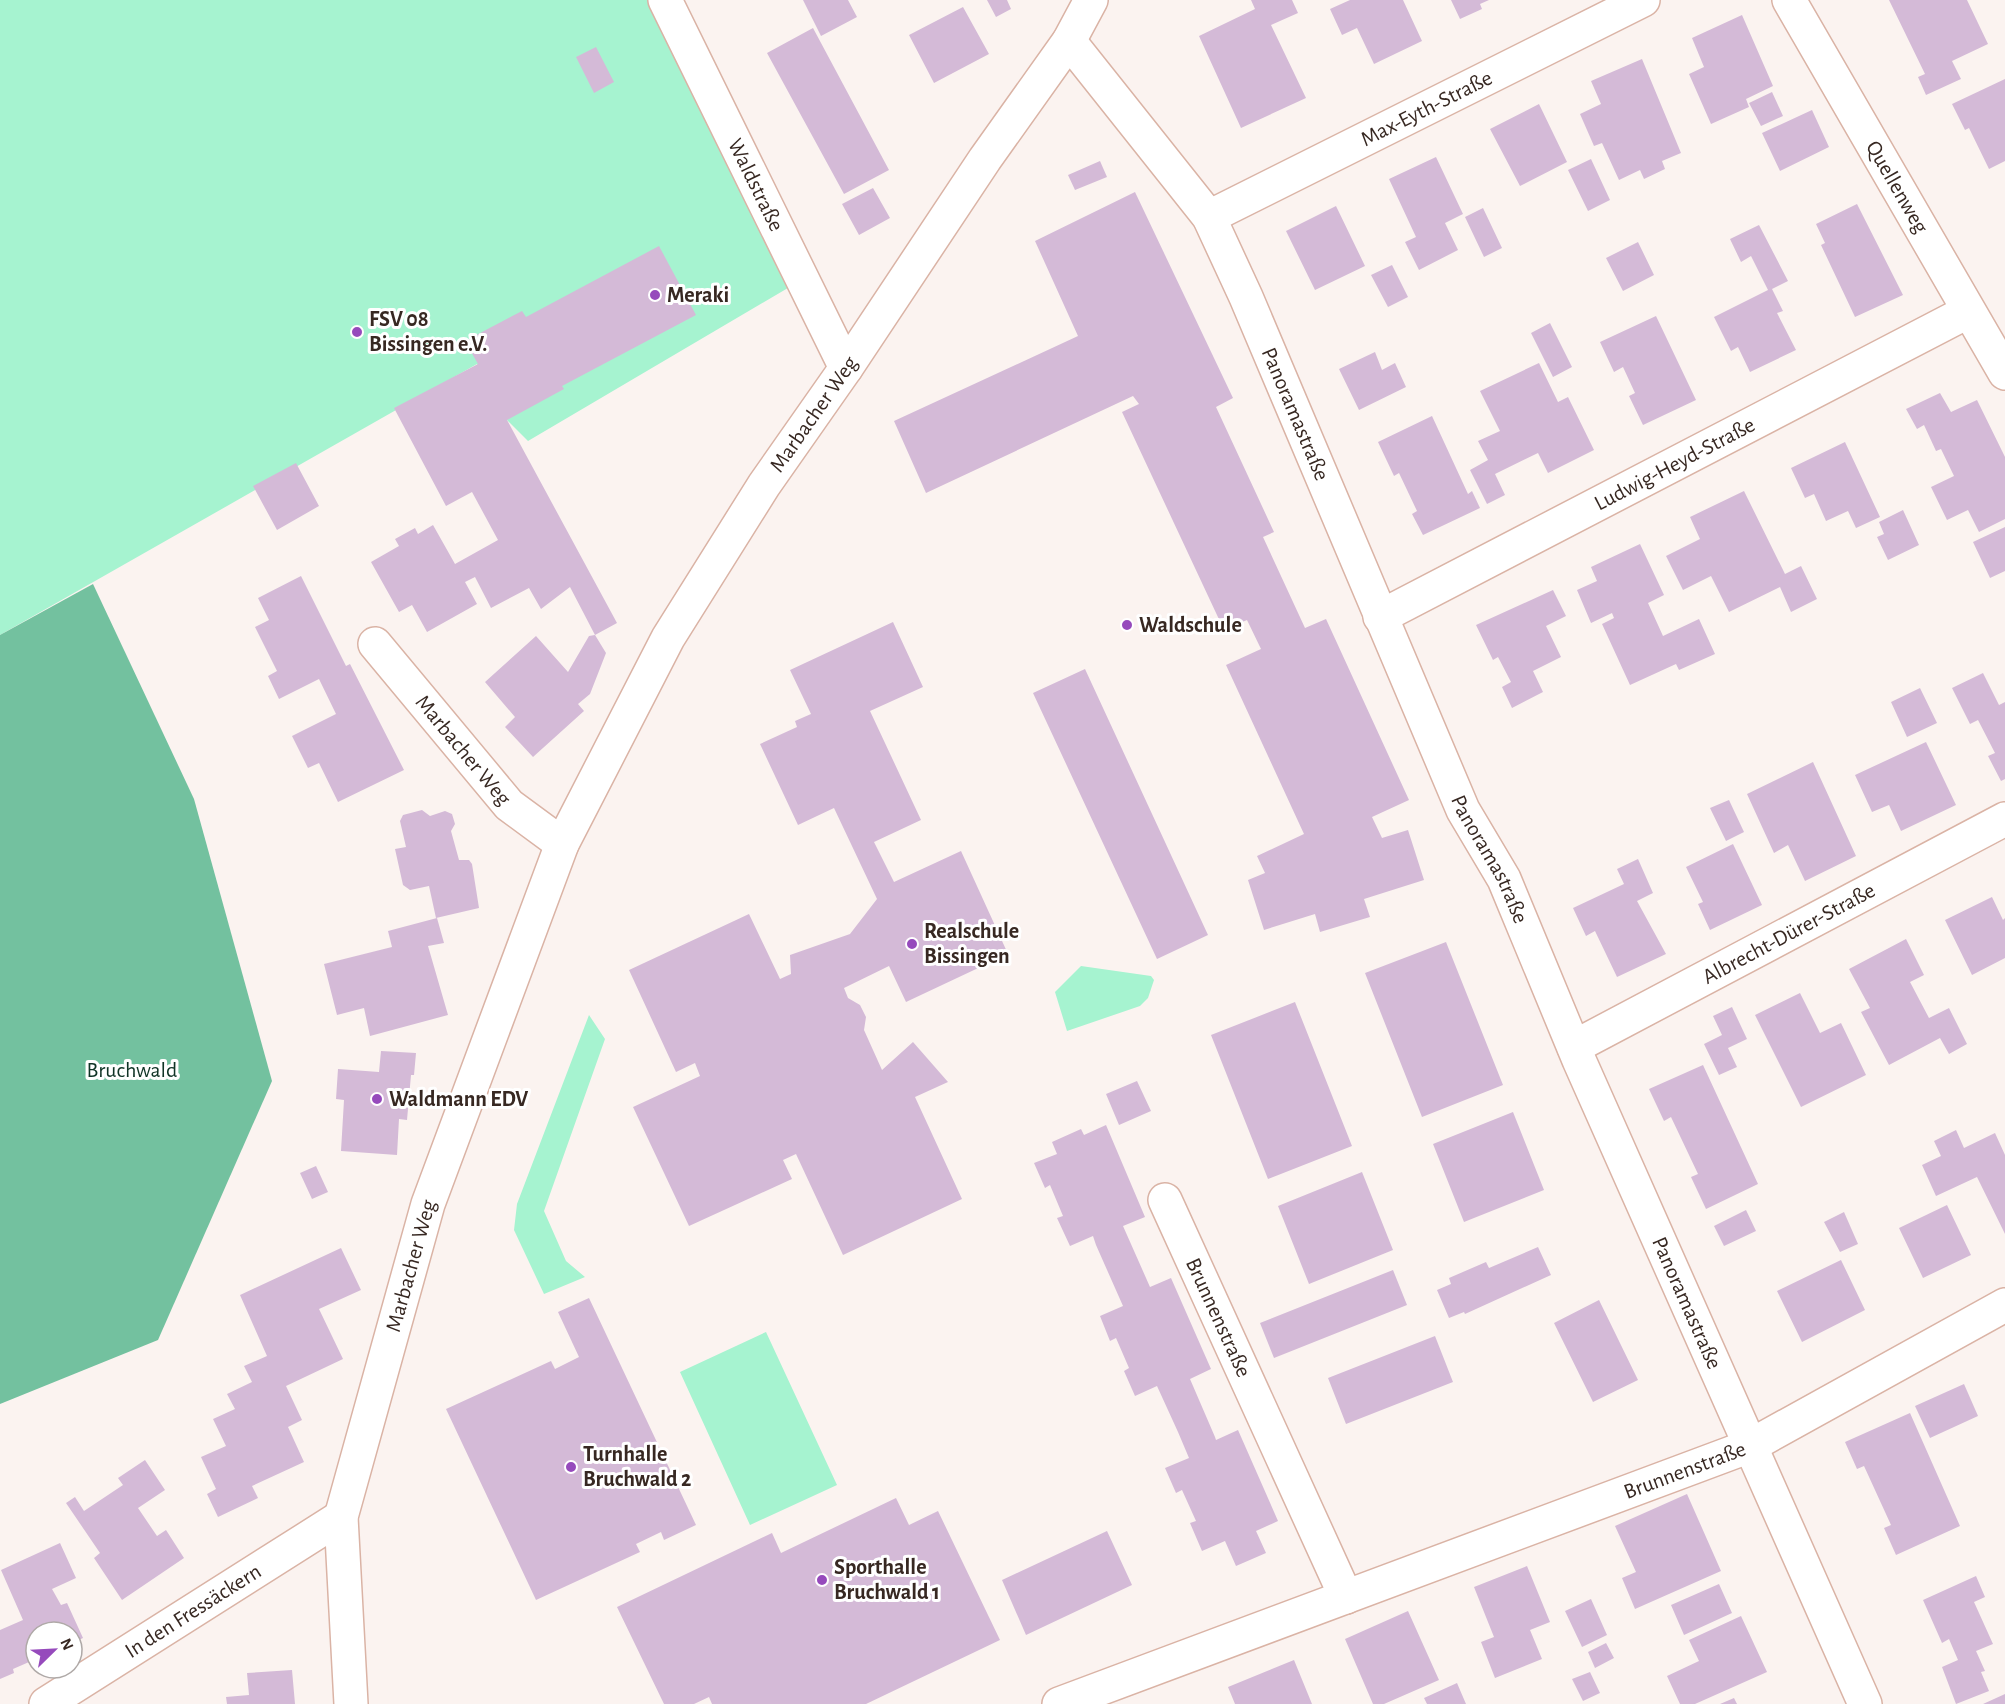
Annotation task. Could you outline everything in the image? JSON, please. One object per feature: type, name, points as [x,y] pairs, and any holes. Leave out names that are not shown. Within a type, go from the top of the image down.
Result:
[{"type":"street","name":"Waldstraße","points":[[665,0],[846,368]]},
{"type":"street","name":"Marbacher Weg","points":[[351,1704],[341,1517],[428,1204],[562,844],[668,638],[764,485],[846,368],[985,159],[1069,41],[1091,0]]},
{"type":"street","name":"Max-Eyth-Straße","points":[[1209,217],[1643,0]]},
{"type":"street","name":"Quellenweg","points":[[1789,0],[1967,312],[2005,373]]},
{"type":"street","name":"Panoramastraße","points":[[1069,41],[1209,217],[1246,297],[1463,810],[1504,879],[1574,1047],[1865,1704]]},
{"type":"street","name":"Ludwig-Heyd-Straße","points":[[1380,617],[1967,312]]},
{"type":"street","name":"Marbacher Weg","points":[[375,644],[510,805],[562,844]]},
{"type":"street","name":"Albrecht-Dürer-Straße","points":[[1574,1047],[2005,819]]},
{"type":"street","name":"Brunnenstraße","points":[[1165,1200],[1346,1597]]},
{"type":"street","name":"Brunnenstraße","points":[[1059,1704],[1750,1446],[2005,1305]]},
{"type":"street","name":"In den Fressäckern","points":[[46,1704],[341,1517]]},
{"type":"green space","name":"FSV 08 Bissingen e.V.","points":[[0,0],[654,0],[793,285],[528,441],[507,420],[477,364],[0,635]]},
{"type":"green space","name":"Bruchwald","points":[[93,584],[194,799],[272,1081],[158,1340],[0,1404],[0,635]]},
{"type":"green space","points":[[1081,966],[1151,976],[1154,980],[1148,998],[1140,1006],[1067,1031],[1055,992]]},
{"type":"green space","points":[[589,1015],[605,1039],[544,1211],[566,1261],[585,1277],[544,1294],[514,1230],[517,1204]]},
{"type":"green space","points":[[766,1332],[837,1485],[750,1525],[680,1372]]},
{"type":"building","points":[[803,0],[848,0],[857,17],[821,36]]},
{"type":"building","points":[[987,0],[1007,0],[1011,9],[996,17]]},
{"type":"building","points":[[1251,0],[1292,0],[1298,13],[1271,25],[1306,98],[1241,128],[1199,36],[1255,9]]},
{"type":"building","points":[[1350,0],[1403,0],[1422,41],[1374,64],[1357,28],[1342,35],[1330,9]]},
{"type":"building","points":[[1451,0],[1489,0],[1480,4],[1482,9],[1460,19]]},
{"type":"building","points":[[1889,0],[1967,0],[1988,44],[1952,61],[1961,79],[1926,95],[1918,77],[1925,74]]},
{"type":"building","points":[[963,7],[989,54],[934,83],[909,35]]},
{"type":"building","points":[[1742,15],[1773,86],[1746,99],[1749,107],[1711,124],[1689,74],[1704,67],[1692,38]]},
{"type":"building","points":[[813,28],[889,170],[844,194],[767,53]]},
{"type":"building","points":[[596,47],[614,82],[594,93],[576,57]]},
{"type":"building","points":[[1642,59],[1681,153],[1662,161],[1665,169],[1644,179],[1640,170],[1619,180],[1602,143],[1594,146],[1580,114],[1601,104],[1591,81]]},
{"type":"building","points":[[2005,79],[2005,161],[1989,169],[1969,128],[1965,130],[1952,104]]},
{"type":"building","points":[[1772,92],[1783,116],[1761,126],[1749,103]]},
{"type":"building","points":[[1539,104],[1567,162],[1520,186],[1490,129]]},
{"type":"building","points":[[1812,110],[1829,147],[1780,171],[1762,133]]},
{"type":"building","points":[[1436,157],[1463,214],[1445,223],[1458,250],[1419,270],[1405,242],[1416,237],[1389,179]]},
{"type":"building","points":[[1591,159],[1610,200],[1588,211],[1568,170]]},
{"type":"building","points":[[1100,161],[1107,177],[1075,190],[1068,175]]},
{"type":"building","points":[[873,188],[890,218],[859,235],[842,204]]},
{"type":"building","points":[[1135,192],[1233,398],[1216,407],[1274,532],[1263,537],[1305,628],[1326,619],[1409,800],[1372,817],[1382,838],[1408,830],[1424,880],[1364,899],[1370,917],[1320,932],[1315,914],[1264,930],[1248,880],[1265,873],[1257,856],[1304,834],[1226,665],[1261,649],[1247,620],[1224,630],[1122,412],[1139,404],[1133,396],[926,493],[894,421],[1078,336],[1035,241]]},
{"type":"building","points":[[1857,204],[1903,295],[1855,317],[1821,245],[1825,243],[1816,224]]},
{"type":"building","points":[[1336,206],[1365,266],[1315,290],[1286,231]]},
{"type":"building","points":[[1483,208],[1502,248],[1484,257],[1465,217]]},
{"type":"building","points":[[1759,225],[1788,281],[1772,289],[1783,311],[1777,313],[1796,350],[1750,372],[1738,347],[1731,351],[1714,317],[1768,290],[1751,256],[1741,262],[1730,239]]},
{"type":"building","points":[[1638,242],[1654,275],[1623,291],[1606,258]]},
{"type":"building","points":[[659,246],[696,315],[562,386],[564,389],[507,420],[617,623],[595,635],[570,587],[541,609],[529,588],[491,608],[475,577],[465,582],[477,604],[427,632],[412,605],[399,612],[371,562],[399,546],[395,539],[415,528],[418,534],[433,525],[455,564],[498,540],[472,492],[446,506],[394,408],[478,364],[465,341],[522,311],[526,317]]},
{"type":"building","points":[[1392,265],[1408,297],[1388,307],[1371,275]]},
{"type":"building","points":[[1656,316],[1696,400],[1643,425],[1629,396],[1635,393],[1623,367],[1614,372],[1600,342]]},
{"type":"building","points":[[1550,323],[1572,367],[1553,377],[1531,333]]},
{"type":"building","points":[[1375,352],[1382,370],[1395,363],[1406,387],[1359,410],[1339,369]]},
{"type":"building","points":[[1539,363],[1558,402],[1568,397],[1594,450],[1548,473],[1538,453],[1495,474],[1505,495],[1487,504],[1470,470],[1488,460],[1478,441],[1500,431],[1480,391]]},
{"type":"building","points":[[1940,393],[1951,412],[1977,400],[2005,457],[2005,519],[1979,532],[1968,510],[1947,520],[1931,487],[1954,476],[1941,449],[1936,451],[1924,425],[1917,429],[1906,409]]},
{"type":"building","points":[[1432,416],[1468,494],[1472,491],[1480,508],[1423,535],[1412,514],[1417,511],[1399,473],[1394,476],[1378,442]]},
{"type":"building","points":[[1845,442],[1880,517],[1856,528],[1848,511],[1826,521],[1814,494],[1805,498],[1791,468]]},
{"type":"building","points":[[296,463],[319,506],[277,530],[253,486]]},
{"type":"building","points":[[1744,491],[1785,574],[1801,566],[1817,599],[1791,612],[1780,587],[1729,612],[1711,576],[1683,590],[1666,556],[1700,539],[1690,517]]},
{"type":"building","points":[[1903,510],[1919,545],[1888,560],[1877,537],[1884,534],[1879,522]]},
{"type":"building","points":[[2005,527],[2005,571],[1990,578],[1973,542]]},
{"type":"building","points":[[1640,544],[1664,595],[1648,603],[1663,636],[1699,619],[1715,654],[1679,670],[1676,664],[1630,685],[1602,624],[1614,618],[1612,613],[1591,623],[1577,590],[1597,581],[1591,567]]},
{"type":"building","points":[[301,576],[346,666],[350,664],[404,770],[338,802],[319,763],[308,768],[292,736],[336,714],[319,679],[279,699],[268,676],[277,671],[255,627],[269,620],[258,598]]},
{"type":"building","points":[[1553,590],[1566,616],[1546,626],[1561,657],[1533,671],[1543,692],[1512,708],[1502,687],[1511,682],[1498,657],[1493,660],[1476,625]]},
{"type":"building","name":"Realschule Bissingen","points":[[893,622],[923,687],[870,711],[921,820],[874,842],[894,882],[961,851],[1008,954],[906,1002],[889,966],[844,988],[848,998],[860,1005],[866,1017],[864,1030],[882,1070],[913,1042],[948,1082],[915,1097],[962,1199],[843,1255],[796,1154],[783,1160],[792,1179],[689,1226],[633,1107],[700,1076],[695,1063],[676,1072],[629,970],[749,914],[780,979],[791,974],[790,955],[850,934],[877,899],[834,808],[798,825],[760,744],[797,727],[795,721],[811,714],[790,670]]},
{"type":"building","points":[[595,635],[606,653],[590,694],[578,704],[584,711],[533,757],[505,727],[515,717],[485,682],[536,636],[568,672],[589,636]]},
{"type":"building","points":[[1085,669],[1208,935],[1157,959],[1033,693]]},
{"type":"building","points":[[1983,673],[1999,705],[2005,702],[2005,779],[2001,781],[1988,756],[1995,753],[1978,720],[1970,724],[1952,688]]},
{"type":"building","points":[[1920,688],[1937,723],[1907,737],[1891,702]]},
{"type":"building","points":[[1926,742],[1956,805],[1901,831],[1889,805],[1872,812],[1855,775]]},
{"type":"building","points":[[1813,762],[1856,856],[1805,881],[1788,845],[1774,853],[1747,794]]},
{"type":"building","points":[[1729,800],[1744,832],[1726,841],[1710,808]]},
{"type":"building","points":[[422,810],[430,816],[445,811],[452,814],[455,824],[451,831],[459,860],[469,860],[472,864],[479,908],[436,918],[429,886],[410,890],[403,885],[395,849],[406,847],[400,821],[403,815]]},
{"type":"building","points":[[1733,844],[1762,905],[1710,930],[1698,904],[1703,902],[1686,867]]},
{"type":"building","points":[[1638,859],[1653,893],[1637,901],[1666,954],[1617,977],[1595,931],[1586,936],[1573,908],[1624,884],[1617,869]]},
{"type":"building","points":[[1992,897],[2003,920],[2005,918],[2005,958],[1972,975],[1945,920]]},
{"type":"building","points":[[437,918],[444,943],[428,946],[448,1015],[370,1036],[364,1008],[337,1015],[324,964],[392,947],[388,931]]},
{"type":"building","points":[[1906,939],[1924,975],[1910,982],[1929,1018],[1949,1008],[1967,1044],[1949,1054],[1940,1038],[1889,1065],[1861,1012],[1870,1008],[1849,969]]},
{"type":"building","points":[[1446,942],[1503,1085],[1422,1117],[1365,973]]},
{"type":"building","points":[[1800,993],[1820,1033],[1841,1023],[1866,1075],[1801,1107],[1755,1015]]},
{"type":"building","points":[[1295,1002],[1352,1146],[1268,1179],[1211,1035]]},
{"type":"building","points":[[1732,1007],[1747,1039],[1728,1048],[1737,1067],[1719,1075],[1704,1044],[1722,1035],[1713,1016]]},
{"type":"building","points":[[381,1051],[416,1053],[414,1075],[411,1075],[407,1120],[399,1119],[397,1155],[341,1151],[344,1100],[336,1099],[338,1069],[379,1072]]},
{"type":"building","points":[[1703,1065],[1758,1184],[1706,1209],[1691,1177],[1698,1174],[1671,1117],[1664,1121],[1649,1089]]},
{"type":"building","points":[[1137,1081],[1151,1111],[1119,1125],[1106,1094]]},
{"type":"building","points":[[1513,1112],[1544,1190],[1464,1222],[1433,1144]]},
{"type":"building","points":[[1106,1125],[1145,1217],[1123,1226],[1150,1287],[1171,1278],[1211,1369],[1190,1379],[1216,1440],[1238,1430],[1278,1521],[1256,1531],[1266,1553],[1236,1566],[1225,1541],[1202,1551],[1190,1523],[1196,1521],[1182,1490],[1176,1493],[1165,1468],[1189,1458],[1178,1432],[1157,1386],[1135,1396],[1124,1371],[1129,1368],[1116,1338],[1110,1341],[1100,1316],[1123,1306],[1093,1236],[1070,1246],[1057,1218],[1063,1216],[1050,1185],[1045,1188],[1034,1163],[1057,1154],[1052,1142],[1081,1129],[1084,1135]]},
{"type":"building","points":[[1956,1130],[1964,1148],[1995,1133],[2005,1155],[2005,1234],[1977,1177],[1936,1196],[1922,1165],[1941,1156],[1934,1141]]},
{"type":"building","points":[[316,1166],[328,1192],[312,1199],[300,1173]]},
{"type":"building","points":[[1362,1172],[1393,1250],[1309,1284],[1278,1206]]},
{"type":"building","points":[[1947,1205],[1971,1255],[1923,1278],[1899,1228]]},
{"type":"building","points":[[1746,1210],[1756,1231],[1724,1246],[1714,1226]]},
{"type":"building","points":[[1844,1212],[1858,1244],[1840,1252],[1824,1222]]},
{"type":"building","points":[[1538,1247],[1551,1275],[1465,1314],[1464,1312],[1449,1318],[1437,1290],[1451,1284],[1449,1278],[1486,1262],[1489,1268]]},
{"type":"building","points":[[341,1248],[361,1290],[319,1309],[343,1359],[286,1386],[302,1420],[288,1427],[304,1462],[252,1486],[258,1498],[218,1517],[207,1494],[216,1489],[201,1457],[226,1446],[213,1419],[235,1409],[227,1394],[252,1382],[244,1366],[267,1356],[240,1295]]},
{"type":"building","points":[[1841,1260],[1865,1310],[1802,1342],[1777,1291]]},
{"type":"building","points":[[1393,1270],[1407,1305],[1274,1358],[1260,1323]]},
{"type":"building","name":"Turnhalle Bruchwald 2","points":[[589,1298],[696,1525],[664,1540],[661,1532],[636,1544],[640,1552],[536,1600],[446,1409],[551,1361],[555,1369],[579,1357],[558,1312]]},
{"type":"building","points":[[1599,1300],[1638,1380],[1593,1402],[1554,1323]]},
{"type":"building","points":[[1435,1336],[1453,1382],[1346,1424],[1328,1378]]},
{"type":"building","points":[[1964,1384],[1978,1416],[1930,1438],[1915,1406]]},
{"type":"building","points":[[1910,1413],[1960,1526],[1896,1555],[1884,1528],[1891,1525],[1864,1466],[1857,1469],[1845,1442]]},
{"type":"building","points":[[145,1460],[165,1490],[138,1508],[157,1536],[166,1530],[184,1558],[122,1600],[94,1558],[100,1553],[66,1503],[75,1497],[84,1511],[123,1485],[118,1478]]},
{"type":"building","points":[[1687,1494],[1721,1571],[1635,1609],[1622,1578],[1636,1572],[1615,1526]]},
{"type":"building","name":"Sporthalle Bruchwald 1","points":[[896,1498],[909,1525],[938,1511],[1000,1640],[866,1704],[712,1704],[709,1697],[694,1704],[664,1704],[617,1607],[772,1533],[781,1553]]},
{"type":"building","points":[[1107,1531],[1132,1585],[1026,1635],[1002,1580]]},
{"type":"building","points":[[60,1543],[76,1578],[52,1589],[61,1605],[67,1603],[75,1620],[24,1620],[24,1664],[13,1669],[14,1673],[0,1679],[0,1630],[23,1620],[1,1570]]},
{"type":"building","points":[[1527,1566],[1550,1622],[1530,1630],[1542,1659],[1495,1678],[1481,1642],[1494,1637],[1474,1587]]},
{"type":"building","points":[[1976,1576],[1985,1597],[1974,1602],[1993,1644],[1976,1651],[1985,1671],[1981,1672],[1989,1691],[1956,1704],[1942,1667],[1958,1660],[1949,1639],[1942,1643],[1923,1600]]},
{"type":"building","points":[[1719,1584],[1732,1613],[1684,1635],[1671,1605]]},
{"type":"building","points":[[1591,1599],[1607,1635],[1582,1647],[1565,1611]]},
{"type":"building","points":[[1408,1611],[1439,1680],[1384,1704],[1373,1704],[1345,1639]]},
{"type":"building","points":[[1741,1616],[1767,1672],[1695,1704],[1680,1704],[1667,1676],[1699,1661],[1689,1640]]},
{"type":"building","points":[[1606,1643],[1614,1658],[1595,1668],[1588,1652]]},
{"type":"building","points":[[1294,1660],[1312,1704],[1235,1704],[1228,1687]]},
{"type":"building","points":[[292,1670],[295,1704],[227,1704],[226,1697],[249,1695],[247,1673]]},
{"type":"building","points":[[1590,1672],[1600,1693],[1583,1701],[1572,1679]]},
{"type":"building","points":[[1457,1683],[1466,1704],[1427,1704],[1424,1698]]},
{"type":"building","points":[[2005,1694],[2005,1704],[1983,1704]]},
{"type":"building","points":[[1734,1698],[1737,1704],[1720,1704]]},
{"type":"place","name":"Meraki","points":[[655,295]]},
{"type":"place","name":"FSV 08 Bissingen e.V.","points":[[357,332]]},
{"type":"place","name":"Waldschule","points":[[1127,625]]},
{"type":"place","name":"Realschule Bissingen","points":[[912,944]]},
{"type":"place","name":"Waldmann EDV","points":[[377,1099]]},
{"type":"place","name":"Turnhalle Bruchwald 2","points":[[571,1467]]},
{"type":"place","name":"Sporthalle Bruchwald 1","points":[[822,1580]]}]
